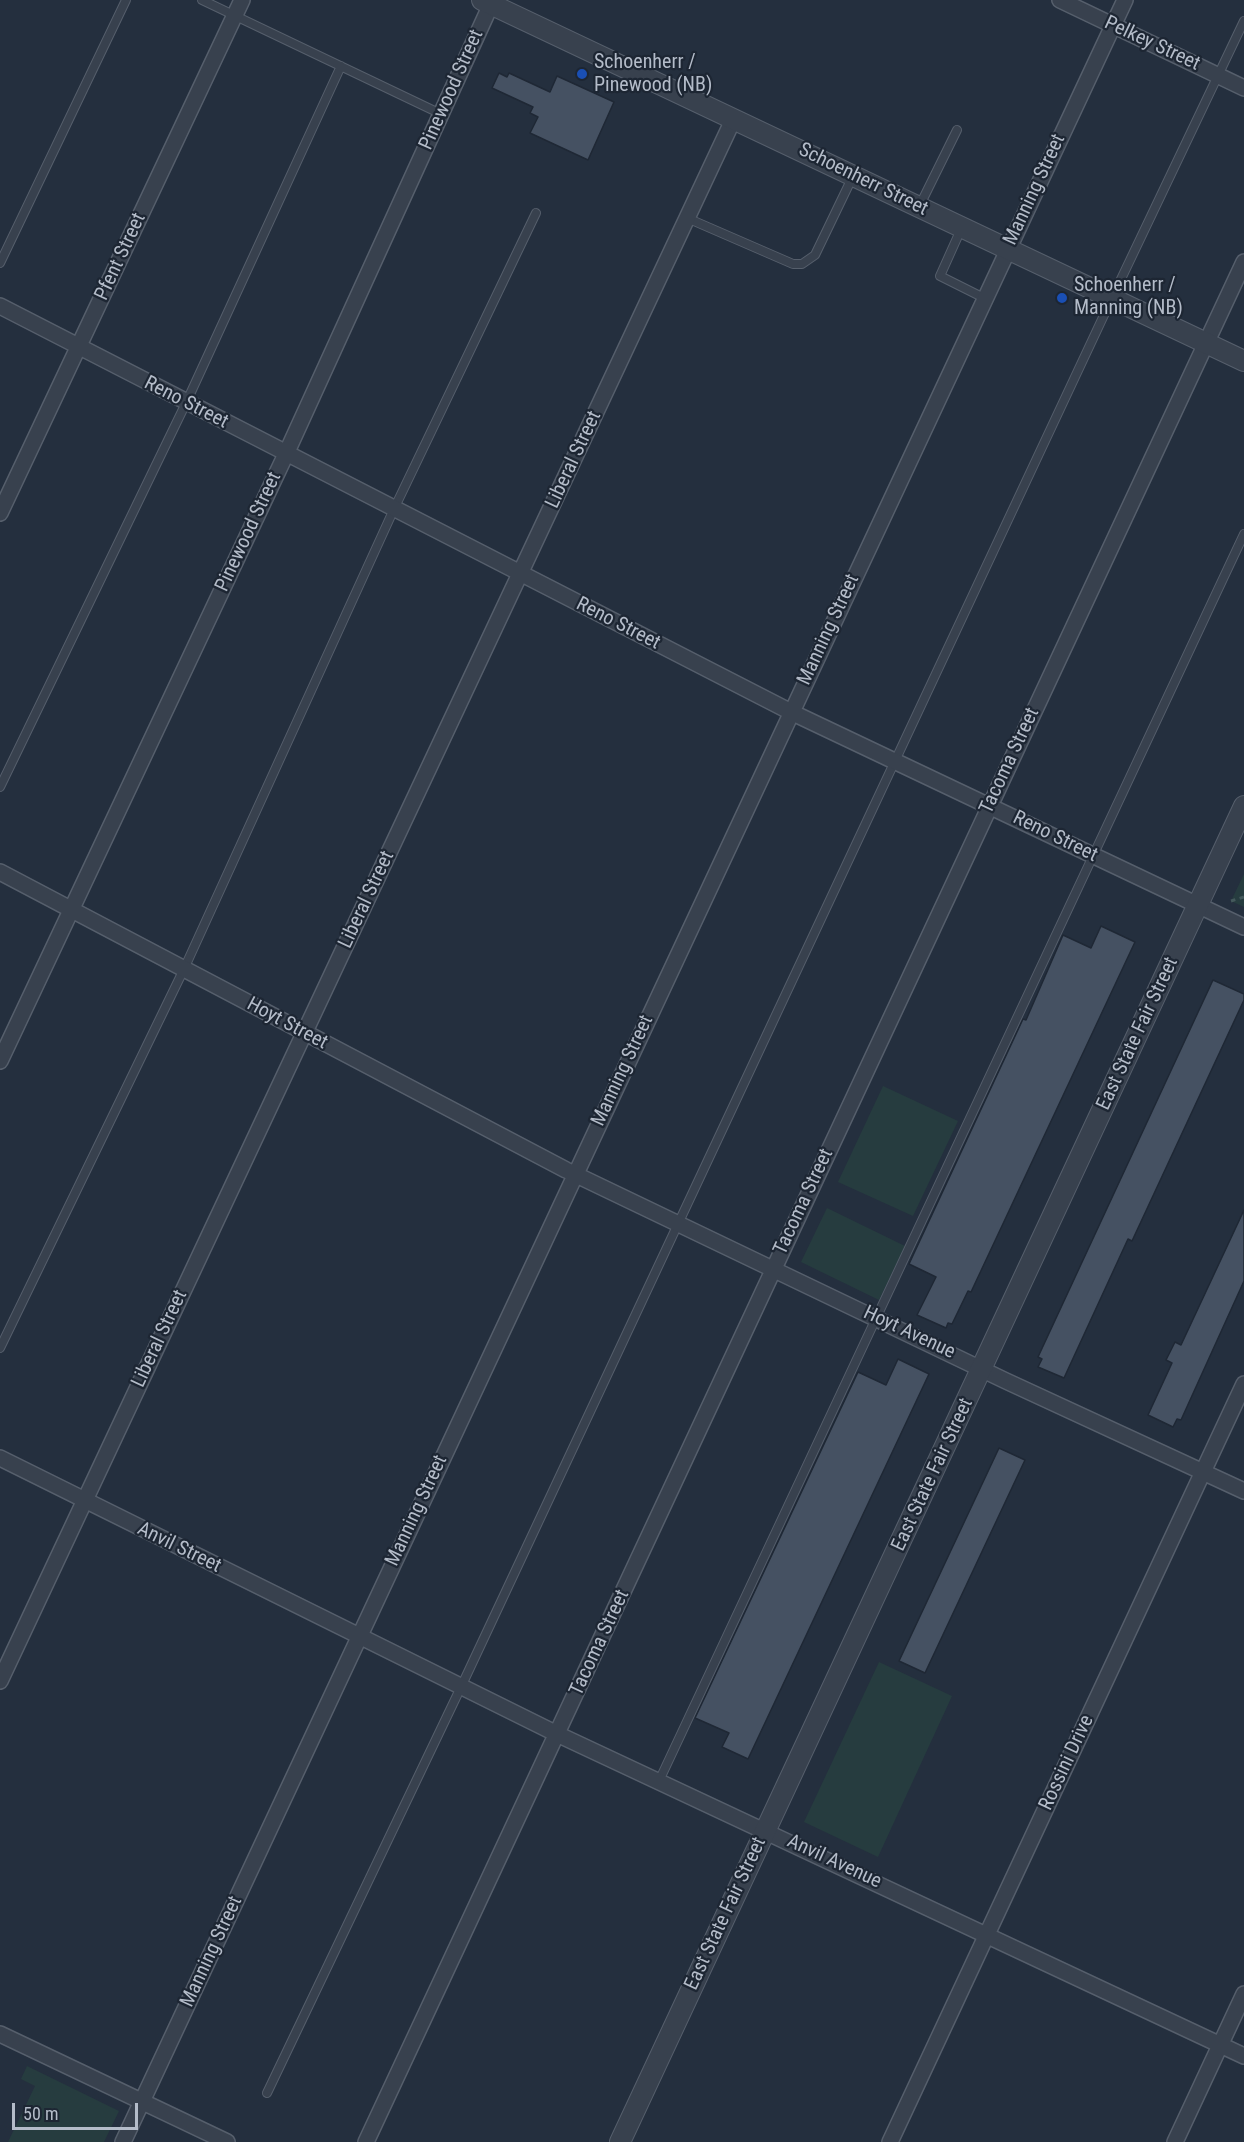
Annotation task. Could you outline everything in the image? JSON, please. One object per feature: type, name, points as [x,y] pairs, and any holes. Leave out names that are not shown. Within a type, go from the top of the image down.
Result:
[{"type":"street","name":"Pfent Street","points":[[0,513],[242,0]]},
{"type":"street","name":"Pelkey Street","points":[[1060,0],[1244,88]]},
{"type":"street","name":"Manning Street","points":[[123,2142],[1007,248],[1125,0]]},
{"type":"street","name":"Pinewood Street","points":[[0,1061],[286,454],[441,114],[489,1]]},
{"type":"street","name":"Schoenherr Street","points":[[489,1],[1244,361]]},
{"type":"street","name":"Liberal Street","points":[[0,1681],[734,118]]},
{"type":"street","name":"Tacoma Street","points":[[366,2142],[1244,262]]},
{"type":"street","name":"Reno Street","points":[[0,306],[791,712],[1244,927]]},
{"type":"street","name":"East State Fair Street","points":[[620,2142],[1244,806]]},
{"type":"street","name":"Hoyt Street","points":[[0,872],[575,1174]]},
{"type":"street","name":"Hoyt Avenue","points":[[575,1174],[1244,1491]]},
{"type":"street","name":"Rossini Drive","points":[[890,2142],[1244,1384]]},
{"type":"street","name":"Anvil Street","points":[[0,1458],[358,1637]]},
{"type":"street","name":"Anvil Avenue","points":[[358,1637],[557,1734],[1244,2056]]},
{"type":"street","points":[[1175,2142],[1244,1994]]},
{"type":"street","points":[[0,2034],[227,2142]]},
{"type":"lane","points":[[0,263],[126,0]]},
{"type":"lane","points":[[202,0],[441,114]]},
{"type":"lane","points":[[267,2093],[461,1687],[1244,21]]},
{"type":"lane","points":[[0,787],[186,403],[341,66]]},
{"type":"lane","points":[[919,206],[957,130]]},
{"type":"lane","points":[[687,218],[793,264],[802,264],[815,255],[854,175]]},
{"type":"lane","points":[[0,1348],[184,969],[394,509],[536,213]]},
{"type":"lane","points":[[962,227],[940,276],[984,298]]},
{"type":"lane","points":[[660,1781],[875,1317],[1244,534]]},
{"type":"path","points":[[1231,901],[1244,897]]},
{"type":"green space","points":[[1244,874],[1244,907],[1231,901]]},
{"type":"green space","points":[[883,1086],[958,1121],[913,1216],[838,1182]]},
{"type":"green space","points":[[827,1208],[905,1246],[879,1300],[801,1262]]},
{"type":"green space","points":[[879,1662],[952,1696],[878,1857],[804,1822]]},
{"type":"green space","points":[[27,2066],[119,2111],[104,2142],[8,2142],[35,2086],[21,2079]]},
{"type":"building","points":[[499,73],[507,77],[509,73],[550,92],[557,76],[614,102],[588,160],[530,133],[538,117],[530,113],[533,107],[492,88]]},
{"type":"building","points":[[1101,926],[1135,942],[971,1292],[968,1291],[952,1324],[948,1323],[946,1328],[917,1315],[936,1277],[909,1264],[1023,1019],[1026,1020],[1063,935],[1091,948]]},
{"type":"building","points":[[1213,980],[1244,994],[1244,1000],[1132,1241],[1128,1239],[1064,1378],[1038,1367],[1042,1359],[1038,1357]]},
{"type":"building","points":[[1244,1210],[1244,1281],[1181,1420],[1177,1419],[1173,1427],[1148,1415],[1172,1363],[1166,1360],[1175,1342],[1181,1345]]},
{"type":"building","points":[[898,1359],[929,1374],[748,1759],[722,1747],[729,1733],[695,1718],[858,1372],[886,1385]]},
{"type":"building","points":[[999,1448],[1025,1460],[925,1673],[899,1661]]},
{"type":"place","name":"Schoenherr / Pinewood (NB)","points":[[582,74]]},
{"type":"place","name":"Schoenherr / Manning (NB)","points":[[1062,298]]}]
